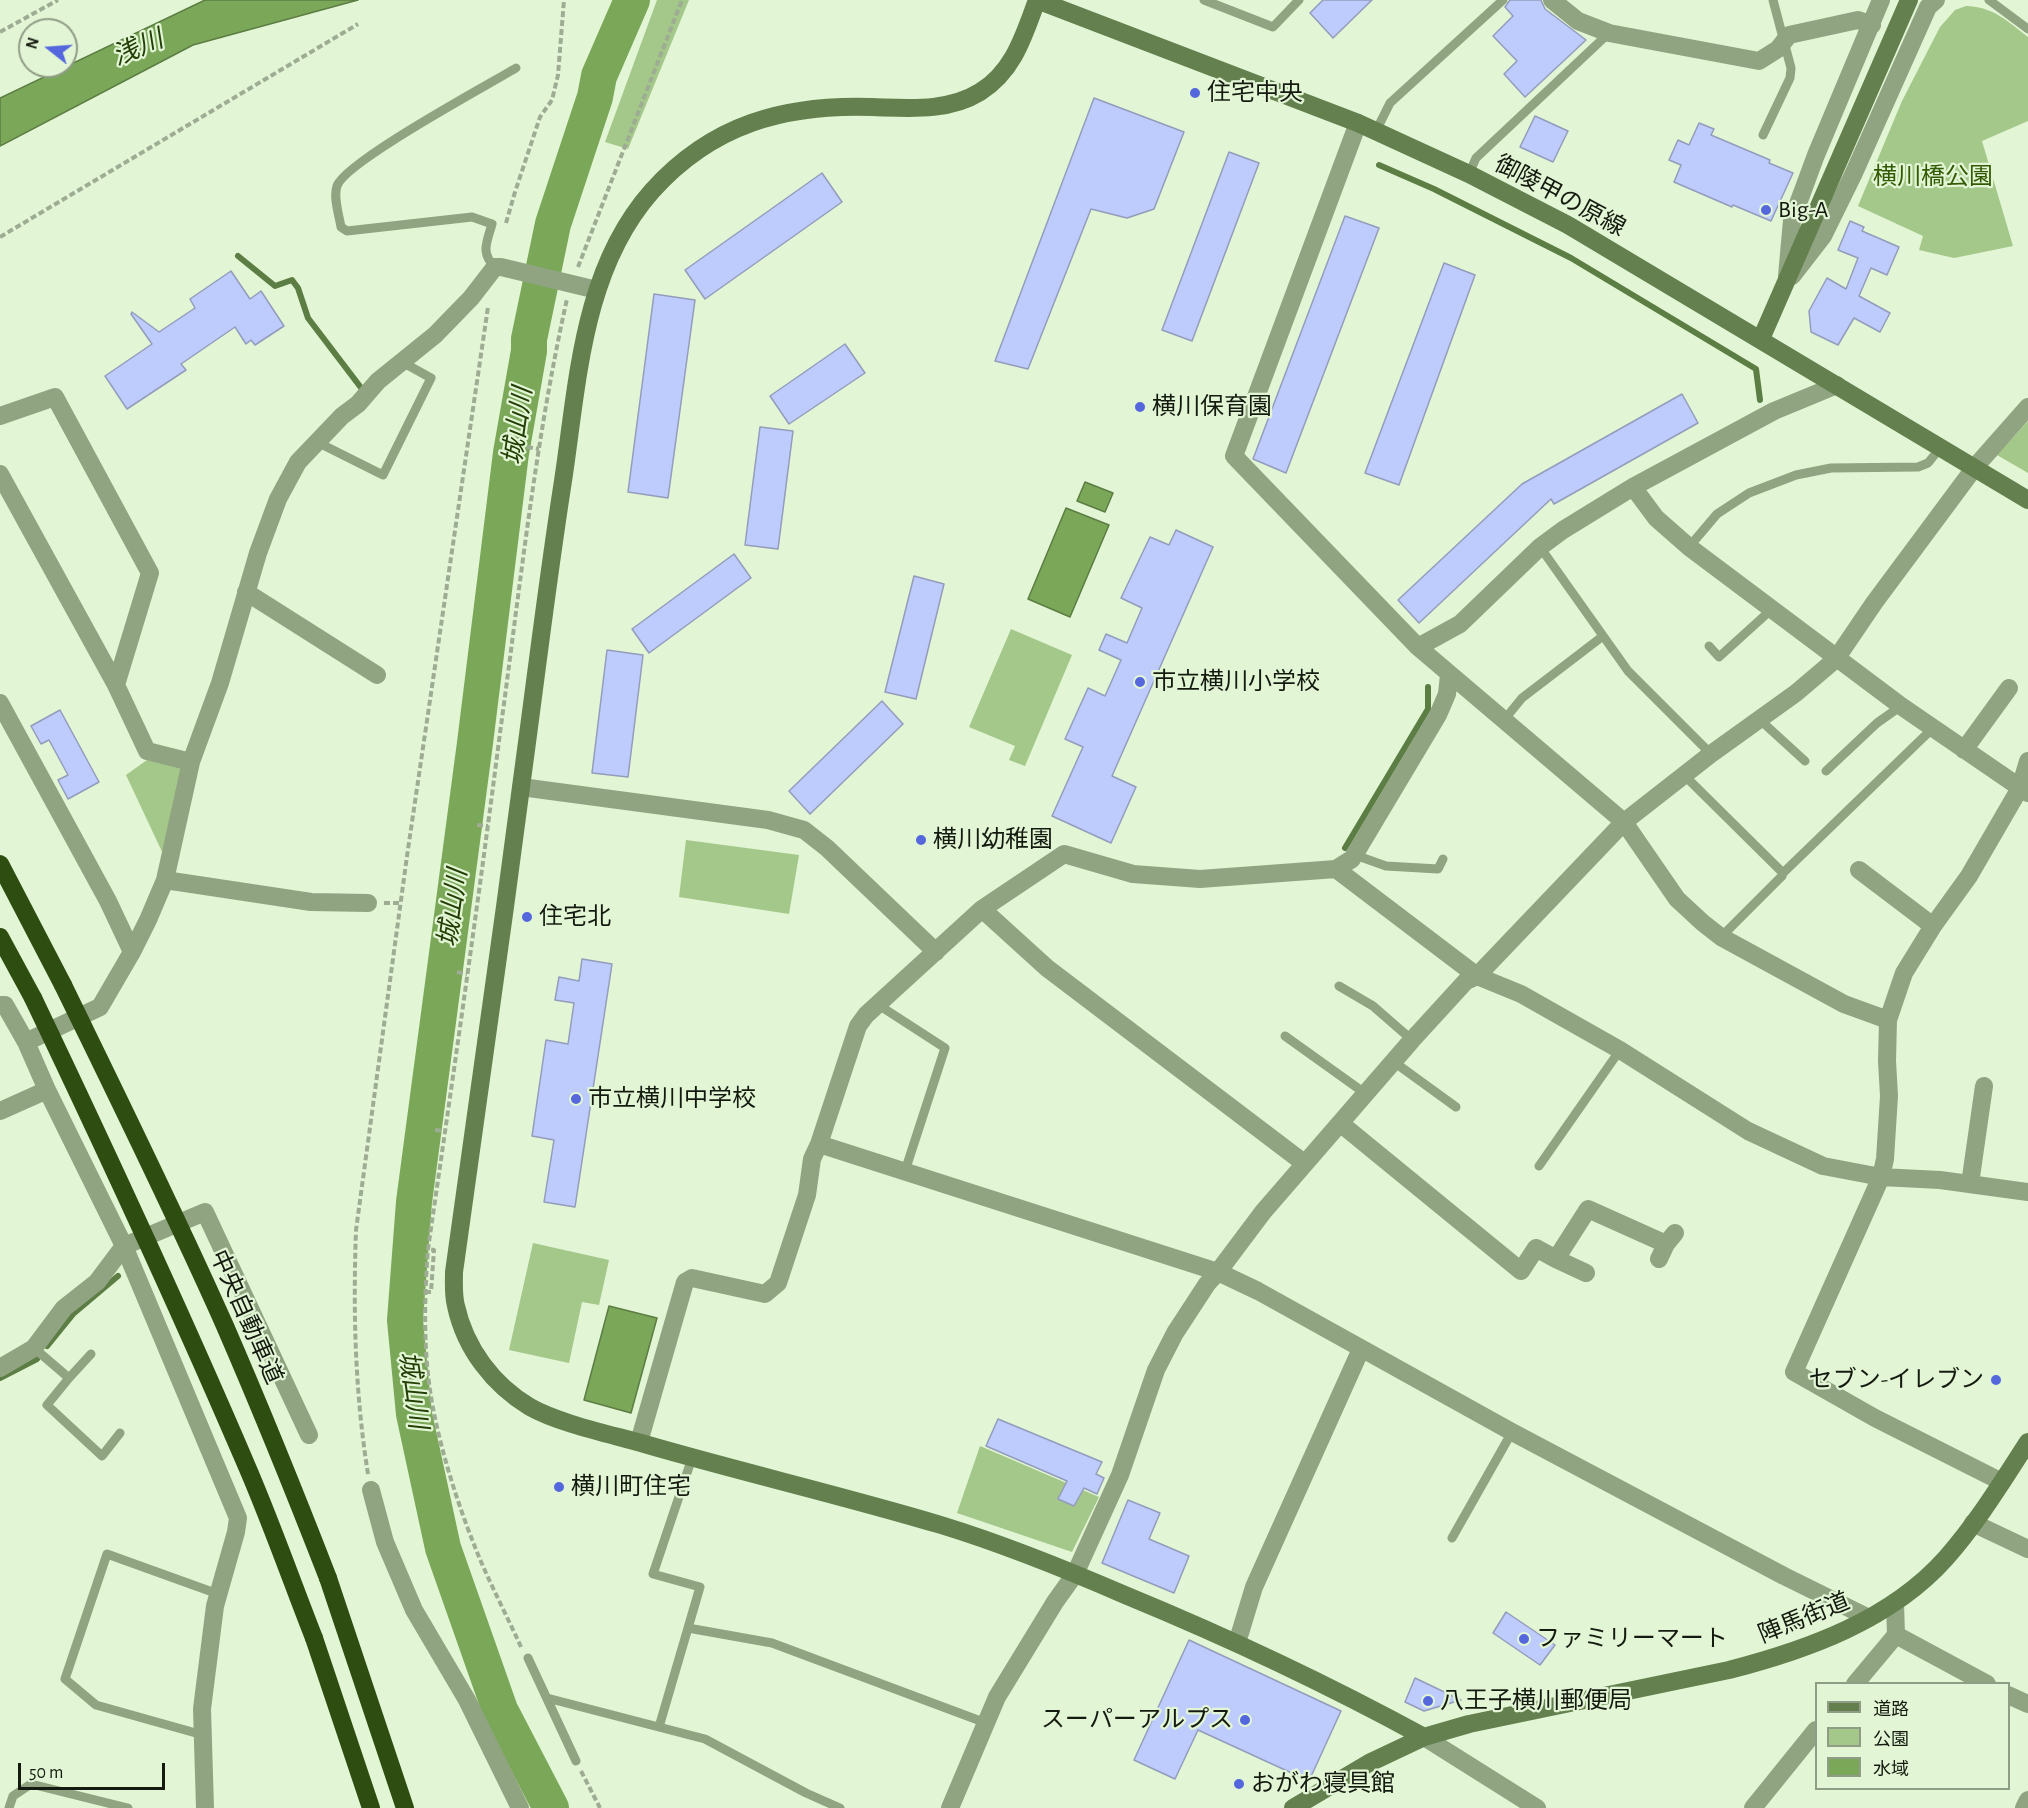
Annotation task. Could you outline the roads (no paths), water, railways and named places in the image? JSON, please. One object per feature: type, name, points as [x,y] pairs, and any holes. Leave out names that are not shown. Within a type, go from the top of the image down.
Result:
[{"type":"highway","name":"中央自動車道","points":[[0,864],[63,985],[224,1324],[281,1458],[328,1578],[405,1808]]},
{"type":"highway","points":[[0,937],[33,998],[114,1167],[249,1472],[314,1638],[371,1808]]},
{"type":"street","name":"御陵甲の原線","points":[[1037,0],[1358,123],[1469,174],[1568,225],[2028,500]]},
{"type":"street","points":[[1037,0],[1020,45],[1009,65],[982,91],[966,100],[943,106],[820,107],[756,120],[700,148],[671,171],[635,212],[618,238],[597,290],[585,344],[545,600],[454,1272],[455,1304],[470,1346],[496,1380],[531,1408],[554,1418],[692,1458],[942,1525],[1075,1574],[1237,1643],[1336,1690],[1424,1737],[1537,1808]]},
{"type":"street","points":[[1552,0],[1578,21],[1609,33],[1759,61],[1778,49],[1789,35],[1858,20],[1872,25]]},
{"type":"street","points":[[1786,284],[1792,220],[1816,155],[1881,0]]},
{"type":"street","points":[[1761,339],[1909,0]]},
{"type":"street","points":[[1786,284],[1823,236],[1853,176],[1928,7],[1936,0]]},
{"type":"street","points":[[1358,123],[1234,456],[1418,647],[1624,822],[1677,899],[1702,923],[1721,937],[1844,1004],[1888,1020]]},
{"type":"street","points":[[26,1042],[99,1007],[132,952],[165,880],[191,762],[220,683],[258,552],[278,499],[298,462],[342,416],[358,404],[378,381],[435,335],[498,267],[597,290]]},
{"type":"street","points":[[1418,647],[1460,624],[1539,548],[1563,530],[1633,487],[1774,411],[1837,385]]},
{"type":"street","points":[[0,416],[55,397],[150,573],[116,685]]},
{"type":"street","points":[[950,1808],[986,1723],[1013,1669],[1075,1574],[1120,1475],[1156,1370],[1174,1333],[1207,1284],[1304,1163],[1412,1040],[1466,981],[1477,976],[1624,822],[1711,754],[1796,693],[1836,658],[1975,467],[2028,407]]},
{"type":"street","points":[[0,474],[116,685],[147,752],[191,762]]},
{"type":"street","points":[[1633,487],[1656,518],[1689,548],[1901,706],[2024,790]]},
{"type":"street","points":[[246,592],[377,675]]},
{"type":"street","points":[[639,1442],[685,1282],[692,1278],[765,1294],[778,1284],[807,1195],[812,1159],[858,1026],[877,1004],[982,909],[1064,854],[1133,874],[1200,879],[1336,869],[1355,855],[1438,715],[1447,694],[1449,675]]},
{"type":"street","points":[[1964,750],[2009,688]]},
{"type":"street","points":[[0,703],[108,901],[132,952]]},
{"type":"street","points":[[2002,1482],[1875,1418],[1794,1372],[1881,1177],[1885,1159],[1888,1106],[1888,1020],[1904,973],[2024,790],[2028,761]]},
{"type":"street","points":[[521,787],[768,820],[804,830],[827,848],[936,952]]},
{"type":"street","points":[[1336,869],[1477,976],[1521,994],[1620,1050],[1748,1131],[1823,1166],[1881,1177],[1940,1180],[2027,1190]]},
{"type":"street","points":[[1859,870],[1933,926]]},
{"type":"street","points":[[165,880],[311,902],[368,903]]},
{"type":"street","points":[[982,909],[1047,968],[1304,1163]]},
{"type":"street","points":[[0,1005],[4,1005],[26,1042],[47,1090],[124,1246],[238,1518],[218,1594],[202,1709],[205,1808]]},
{"type":"street","points":[[1970,1184],[1984,1086]]},
{"type":"street","points":[[0,1111],[47,1090]]},
{"type":"street","points":[[1340,1123],[1521,1271],[1536,1248],[1586,1273]]},
{"type":"street","points":[[819,1144],[1218,1272],[1258,1291],[1512,1432],[1784,1576],[1869,1618]]},
{"type":"street","points":[[1556,1259],[1588,1209],[1667,1245]]},
{"type":"street","points":[[0,1368],[34,1348],[64,1308],[97,1282],[124,1246],[205,1212],[309,1435]]},
{"type":"street","points":[[1237,1643],[1254,1587],[1361,1349]]},
{"type":"street","name":"陣馬街道","points":[[1293,1808],[1369,1762],[1424,1737],[1469,1724],[1766,1661],[1838,1633],[1869,1618],[1895,1603],[1946,1558],[2002,1482],[2028,1442]]},
{"type":"street","points":[[371,1490],[385,1542],[414,1610],[467,1700],[520,1808]]},
{"type":"street","points":[[1973,1523],[2028,1549]]},
{"type":"street","points":[[1856,1682],[1896,1635],[1895,1603]]},
{"type":"street","points":[[1896,1635],[1985,1682]]},
{"type":"street","points":[[2010,1696],[2028,1704]]},
{"type":"street","points":[[1753,1808],[1815,1731]]},
{"type":"lane","points":[[1204,0],[1273,27],[1297,1]]},
{"type":"lane","points":[[1376,132],[1390,104],[1503,0]]},
{"type":"lane","points":[[1763,135],[1790,78],[1791,68],[1773,0]]},
{"type":"lane","points":[[1936,0],[1944,0]]},
{"type":"lane","points":[[1989,0],[2028,29]]},
{"type":"lane","points":[[1469,174],[1476,158],[1609,33]]},
{"type":"lane","points":[[498,267],[488,261],[485,252],[492,224],[472,217],[347,231],[341,227],[336,192],[342,176],[391,141],[516,68]]},
{"type":"lane","points":[[317,442],[383,475],[431,378],[402,363]]},
{"type":"lane","points":[[1689,548],[1717,514],[1749,493],[1796,475],[1832,468],[1918,467],[1928,463],[1941,447]]},
{"type":"lane","points":[[1539,548],[1628,671],[1711,754]]},
{"type":"lane","points":[[1709,646],[1719,657],[1772,609]]},
{"type":"lane","points":[[1504,720],[1522,698],[1603,636]]},
{"type":"lane","points":[[1826,771],[1876,723],[1901,706]]},
{"type":"lane","points":[[1759,720],[1805,760]]},
{"type":"lane","points":[[1721,937],[1783,873],[1933,728]]},
{"type":"lane","points":[[1685,776],[1783,873]]},
{"type":"lane","points":[[1355,855],[1386,866],[1438,869],[1443,859]]},
{"type":"lane","points":[[1340,986],[1373,1006],[1412,1040]]},
{"type":"lane","points":[[877,1004],[945,1048],[905,1171]]},
{"type":"lane","points":[[1285,1036],[1366,1095]]},
{"type":"lane","points":[[1539,1166],[1620,1050]]},
{"type":"lane","points":[[1394,1062],[1456,1107]]},
{"type":"lane","points":[[34,1348],[69,1378]]},
{"type":"lane","points":[[92,1354],[47,1405],[102,1456],[120,1433]]},
{"type":"lane","points":[[1452,1538],[1512,1432]]},
{"type":"lane","points":[[659,1727],[700,1587],[653,1574],[692,1458]]},
{"type":"lane","points":[[203,1735],[96,1706],[65,1679],[107,1554],[218,1594]]},
{"type":"lane","points":[[688,1628],[772,1643],[986,1723]]},
{"type":"lane","points":[[528,1658],[576,1761]]},
{"type":"lane","points":[[547,1698],[705,1738],[806,1793],[840,1808]]},
{"type":"lane","points":[[9,1808],[13,1796],[31,1784],[128,1808]]},
{"type":"water","name":"浅川","points":[[205,0],[358,0],[193,45],[0,146],[0,98],[42,78],[78,78],[78,61]]},
{"type":"water","points":[[1085,482],[1113,493],[1105,512],[1077,501]]},
{"type":"water","points":[[1066,508],[1109,525],[1070,617],[1028,599]]},
{"type":"water","points":[[609,1306],[657,1318],[631,1413],[584,1400]]},
{"type":"waterway","name":"城山川","points":[[551,1808],[500,1710],[443,1548],[414,1414],[405,1320],[414,1202],[511,453],[529,351],[529,339],[553,224],[595,97],[599,76],[632,0]]},
{"type":"waterway","points":[[1379,165],[1434,189],[1571,258],[1756,369],[1760,400]]},
{"type":"waterway","points":[[238,256],[275,286],[292,280],[298,288],[308,318],[362,389]]},
{"type":"waterway","points":[[1345,848],[1428,709],[1428,687]]},
{"type":"waterway","points":[[47,1346],[73,1314],[118,1276]]},
{"type":"waterway","points":[[0,1378],[37,1359]]},
{"type":"place","name":"住宅中央","points":[[1195,93]]},
{"type":"place","name":"Big-A","points":[[1766,210]]},
{"type":"place","name":"横川保育園","points":[[1140,407]]},
{"type":"place","name":"市立横川小学校","points":[[1140,682]]},
{"type":"place","name":"横川幼稚園","points":[[921,840]]},
{"type":"place","name":"住宅北","points":[[527,917]]},
{"type":"place","name":"市立横川中学校","points":[[576,1099]]},
{"type":"place","name":"セブン-イレブン","points":[[1996,1380]]},
{"type":"place","name":"横川町住宅","points":[[559,1487]]},
{"type":"place","name":"ファミリーマート","points":[[1524,1639]]},
{"type":"place","name":"八王子横川郵便局","points":[[1428,1701]]},
{"type":"place","name":"スーパーアルプス","points":[[1245,1720]]},
{"type":"place","name":"おがわ寝具館","points":[[1239,1784]]},
{"type":"park label","name":"横川橋公園","points":[[1933,177]]}]
